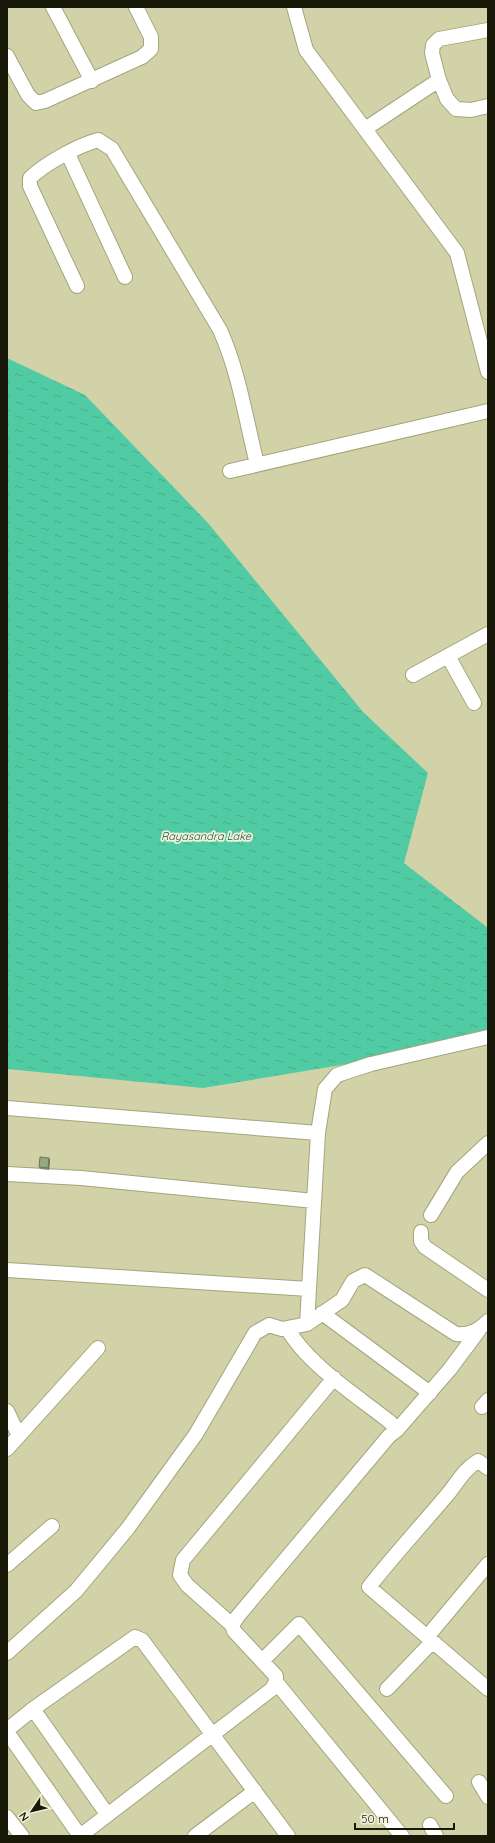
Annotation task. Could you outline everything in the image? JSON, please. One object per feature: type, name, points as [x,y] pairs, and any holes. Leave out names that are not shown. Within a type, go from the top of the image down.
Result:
[{"type":"street","points":[[52,7],[92,81]]},
{"type":"street","points":[[7,56],[28,96],[36,103],[45,101],[92,81],[142,57],[151,49],[152,37],[136,7]]},
{"type":"street","points":[[294,7],[306,50],[457,253],[488,372]]},
{"type":"street","points":[[488,30],[439,39],[433,46],[432,53],[446,99],[456,109],[471,110],[488,106]]},
{"type":"street","points":[[365,129],[439,80]]},
{"type":"street","points":[[77,286],[30,186],[30,178],[38,171],[85,144],[98,140],[112,149],[220,330],[228,347],[234,367],[257,464]]},
{"type":"street","points":[[68,154],[125,277]]},
{"type":"street","points":[[230,471],[488,411]]},
{"type":"street","points":[[413,675],[488,634]]},
{"type":"street","points":[[448,656],[474,703]]},
{"type":"street","points":[[307,1324],[318,1133],[325,1089],[337,1075],[371,1064],[487,1038]]},
{"type":"street","points":[[7,1108],[318,1133]]},
{"type":"street","points":[[432,1215],[457,1172],[488,1143]]},
{"type":"street","points":[[7,1174],[81,1178],[314,1201]]},
{"type":"street","points":[[421,1232],[421,1241],[425,1247],[488,1290]]},
{"type":"street","points":[[7,1270],[309,1289]]},
{"type":"street","points":[[7,1653],[76,1591],[128,1528],[196,1434],[255,1333],[269,1325],[282,1329],[307,1324],[342,1300],[353,1281],[365,1275],[456,1334],[467,1334],[484,1326]]},
{"type":"street","points":[[322,1313],[430,1393]]},
{"type":"street","points":[[232,1625],[350,1481],[389,1436],[397,1430],[430,1393],[484,1326]]},
{"type":"street","points":[[287,1328],[295,1342],[309,1358],[390,1422],[397,1430]]},
{"type":"street","points":[[7,1449],[98,1348]]},
{"type":"street","points":[[288,1836],[255,1791],[213,1735],[148,1647],[142,1640],[134,1637],[33,1709],[7,1731],[80,1836],[107,1814],[213,1735],[272,1689],[276,1682],[276,1676],[263,1660],[234,1632],[232,1625],[188,1585],[180,1575],[183,1560],[334,1378]]},
{"type":"street","points":[[7,1411],[20,1436]]},
{"type":"street","points":[[488,1468],[478,1462],[468,1468],[448,1494],[411,1535],[369,1587],[488,1690]]},
{"type":"street","points":[[7,1565],[52,1526]]},
{"type":"street","points":[[387,1689],[429,1640],[488,1564]]},
{"type":"street","points":[[263,1660],[299,1624],[446,1796]]},
{"type":"street","points":[[276,1682],[402,1836]]},
{"type":"street","points":[[33,1709],[107,1814]]},
{"type":"street","points":[[479,1782],[488,1797]]},
{"type":"street","points":[[195,1836],[255,1791]]},
{"type":"street","points":[[7,1816],[22,1836]]},
{"type":"water","name":"Rayasandra Lake","points":[[7,358],[85,395],[208,523],[363,712],[428,773],[404,863],[488,928],[488,1030],[467,1044],[203,1088],[7,1069]]},
{"type":"building","points":[[40,1157],[49,1158],[48,1168],[39,1167]]}]
